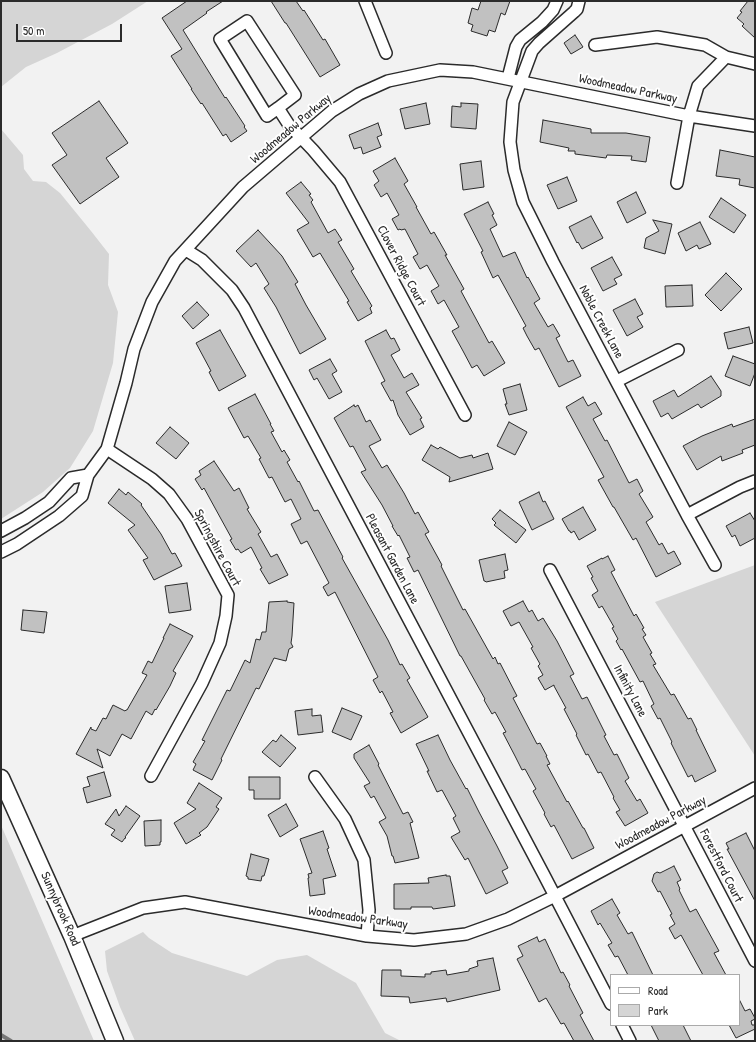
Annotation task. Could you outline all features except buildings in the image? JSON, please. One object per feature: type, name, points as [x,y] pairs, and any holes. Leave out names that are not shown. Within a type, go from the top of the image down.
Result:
[{"type":"main road","name":"Sunnybrook Road","points":[[1,778],[72,936],[115,1041]]},
{"type":"street","points":[[365,1],[386,53]]},
{"type":"street","points":[[508,78],[516,47],[520,40],[542,22],[553,10],[558,1]]},
{"type":"street","name":"Noble Creek Lane","points":[[579,1],[577,9],[532,51],[513,102],[510,142],[514,170],[522,202],[687,515],[715,565]]},
{"type":"street","points":[[247,20],[295,95],[278,108],[267,116],[220,39],[247,20]]},
{"type":"street","points":[[595,45],[657,37],[705,45],[726,57],[755,64]]},
{"type":"street","points":[[677,183],[689,116],[698,86],[726,57]]},
{"type":"street","name":"Woodmeadow Parkway","points":[[1,552],[17,544],[59,516],[82,496],[88,475],[107,449],[134,349],[152,302],[175,261],[243,187],[332,111],[358,94],[388,81],[440,70],[473,72],[689,116],[755,126]]},
{"type":"street","name":"Clover Ridge Court","points":[[278,108],[289,125],[340,182],[465,415]]},
{"type":"street","name":"Pleasant Garden Lane","points":[[186,250],[202,260],[232,290],[244,308],[610,1002]]},
{"type":"street","points":[[617,382],[678,350]]},
{"type":"street","name":"Springshire Court","points":[[107,449],[152,479],[169,494],[186,519],[228,595],[226,616],[220,644],[202,683],[151,776]]},
{"type":"street","points":[[17,544],[5,529],[48,502],[71,478],[88,475]]},
{"type":"street","points":[[687,515],[740,487],[755,481]]},
{"type":"street","name":"Infinity Lane","points":[[550,570],[685,826]]},
{"type":"street","points":[[315,777],[345,819],[364,860],[369,910],[367,936]]},
{"type":"street","name":"Woodmeadow Parkway","points":[[72,936],[143,908],[185,902],[367,936],[414,940],[466,934],[508,920],[755,788]]},
{"type":"street","name":"Forestford Court","points":[[685,826],[755,961]]},
{"type":"street","points":[[622,1026],[630,1041]]},
{"type":"green space","points":[[1,1],[148,1],[112,24],[57,53],[26,67],[1,87]]},
{"type":"green space","points":[[1,129],[23,155],[24,169],[33,181],[46,182],[60,193],[109,254],[108,285],[118,312],[113,363],[93,431],[70,468],[43,492],[1,519]]},
{"type":"green space","points":[[755,565],[755,756],[655,602]]},
{"type":"green space","points":[[1,825],[69,983],[94,1041],[1,1041]]},
{"type":"green space","points":[[143,932],[149,938],[172,953],[247,976],[277,960],[307,955],[356,983],[385,1033],[401,1041],[135,1041],[120,1007],[107,971],[105,951]]},
{"type":"waterway","points":[[1,1035],[11,1041]]}]
